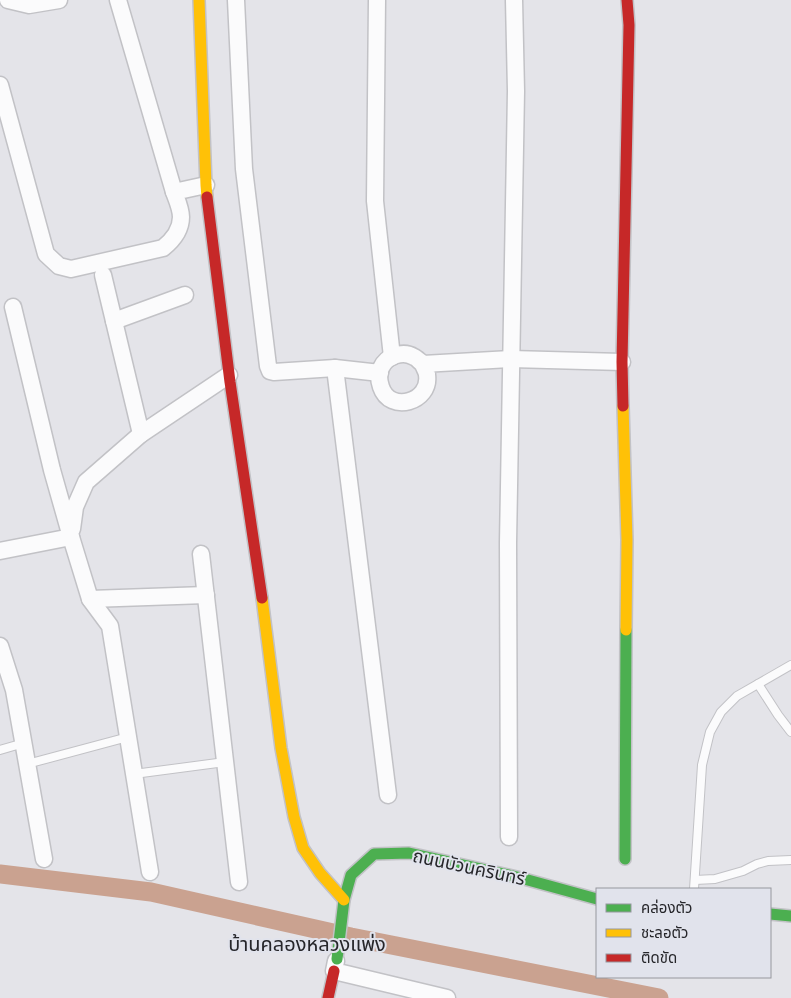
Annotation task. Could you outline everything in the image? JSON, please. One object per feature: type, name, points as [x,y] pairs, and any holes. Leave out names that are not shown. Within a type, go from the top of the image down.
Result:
[{"type":"street","points":[[8,0],[30,5],[59,0]]},
{"type":"street","points":[[0,85],[46,254],[59,266],[72,269],[163,248],[172,241],[179,230],[181,216],[118,0]]},
{"type":"street","points":[[199,0],[206,185],[229,375],[282,748],[294,817],[303,848],[320,873],[344,900]]},
{"type":"street","points":[[236,0],[244,169],[268,366],[270,371],[274,372],[335,368],[380,373]]},
{"type":"street","points":[[377,0],[375,201],[392,357]]},
{"type":"street","points":[[509,837],[508,543],[516,91],[514,0]]},
{"type":"street","points":[[625,859],[627,540],[622,362],[629,34],[628,0]]},
{"type":"street","points":[[174,192],[206,185]]},
{"type":"street","points":[[103,275],[141,434]]},
{"type":"street","points":[[114,321],[185,295]]},
{"type":"street","points":[[14,307],[52,470],[71,537],[90,598],[110,626],[150,872]]},
{"type":"street","points":[[401,354],[413,356],[423,364],[428,376],[425,389],[417,399],[405,403],[392,401],[383,392],[378,380],[380,368],[392,357],[401,354]]},
{"type":"street","points":[[423,364],[511,359],[622,362]]},
{"type":"street","points":[[335,368],[388,795]]},
{"type":"street","points":[[71,537],[74,507],[86,482],[141,434],[229,375]]},
{"type":"street","points":[[0,551],[71,537]]},
{"type":"street","points":[[201,554],[239,882]]},
{"type":"street","points":[[90,598],[206,595]]},
{"type":"street","points":[[0,646],[14,690],[44,858]]},
{"type":"street","name":"ถนนบัวนครินทร์","points":[[328,998],[335,965],[344,900],[351,875],[374,854],[409,853],[517,877],[596,899]]},
{"type":"street","points":[[771,914],[791,916]]},
{"type":"street","points":[[335,965],[447,998]]},
{"type":"lane","points":[[694,888],[702,765],[710,732],[721,712],[737,696],[791,665]]},
{"type":"lane","points":[[758,684],[791,732]]},
{"type":"lane","points":[[27,764],[128,737]]},
{"type":"lane","points":[[0,750],[24,743]]},
{"type":"lane","points":[[134,774],[225,762]]},
{"type":"lane","points":[[695,880],[716,880],[768,861],[791,860]]},
{"type":"waterway","points":[[0,874],[151,892],[351,937],[659,998]]},
{"type":"traffic: fast","points":[[625,859],[626,630]]},
{"type":"traffic: fast","points":[[337,959],[344,900],[351,875],[374,854],[409,853],[517,877],[596,899]]},
{"type":"traffic: fast","points":[[771,914],[791,916]]},
{"type":"traffic: slow","points":[[199,0],[207,197]]},
{"type":"traffic: slow","points":[[623,406],[627,540],[626,630]]},
{"type":"traffic: slow","points":[[262,598],[281,748],[294,817],[303,848],[320,873],[344,900]]},
{"type":"traffic: jam","points":[[623,406],[622,362],[629,25],[627,0]]},
{"type":"traffic: jam","points":[[207,197],[230,382],[262,598]]},
{"type":"traffic: jam","points":[[328,998],[334,971]]},
{"type":"district","name":"บ้านคลองหลวงแพ่ง","points":[[307,944]]}]
